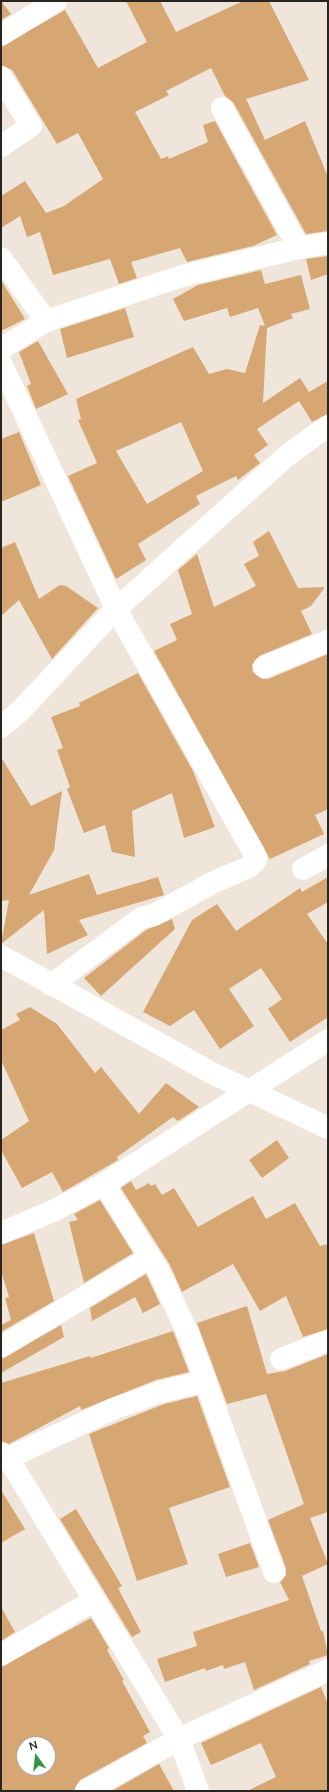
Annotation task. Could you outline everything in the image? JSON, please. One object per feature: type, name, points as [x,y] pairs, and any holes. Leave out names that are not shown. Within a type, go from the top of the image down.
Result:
[{"type":"street","points":[[1,35],[56,1]]},
{"type":"street","points":[[1,77],[31,126],[1,146]]},
{"type":"street","points":[[222,108],[299,248]]},
{"type":"street","points":[[1,349],[46,321],[182,276],[299,248],[328,243]]},
{"type":"street","points":[[1,258],[46,321]]},
{"type":"street","points":[[1,363],[116,609],[254,853],[256,860],[249,867],[214,882],[154,915],[141,918],[51,985]]},
{"type":"street","points":[[1,726],[21,710],[116,609],[289,454],[328,426]]},
{"type":"street","points":[[264,667],[328,641]]},
{"type":"street","points":[[303,870],[328,855]]},
{"type":"street","points":[[1,956],[216,1075],[251,1090],[328,1128]]},
{"type":"street","points":[[1,1233],[54,1211],[104,1184],[328,1040]]},
{"type":"street","points":[[104,1184],[159,1272],[188,1333],[274,1572]]},
{"type":"street","points":[[1,1347],[149,1258]]},
{"type":"street","points":[[280,1359],[328,1341]]},
{"type":"street","points":[[198,1791],[179,1739],[93,1601],[5,1455],[113,1409],[160,1392],[206,1381]]},
{"type":"street","points":[[1,1655],[93,1601]]},
{"type":"street","points":[[86,1791],[179,1739],[328,1670]]},
{"type":"building","points":[[1,1],[11,14],[1,20]]},
{"type":"building","points":[[126,1],[160,1],[176,32],[243,1],[269,1],[309,80],[246,99],[265,140],[305,121],[328,177],[328,231],[306,234],[233,102],[225,96],[211,68],[166,91],[169,95],[135,112],[161,159],[168,156],[169,159],[208,142],[203,125],[215,121],[277,235],[253,246],[187,262],[180,248],[131,262],[137,278],[119,284],[110,259],[53,275],[40,232],[27,237],[20,216],[1,228],[1,196],[25,181],[46,213],[64,206],[103,179],[78,133],[57,144],[12,70],[1,65],[1,47],[65,10],[98,68],[147,42]]},
{"type":"building","points":[[328,256],[328,274],[311,280],[306,259]]},
{"type":"building","points":[[261,270],[265,284],[301,275],[310,309],[291,314],[293,318],[267,328],[263,403],[300,378],[309,392],[328,381],[328,414],[312,422],[299,401],[257,429],[268,445],[254,455],[260,463],[238,480],[236,476],[196,496],[200,504],[138,544],[146,560],[116,579],[68,476],[97,463],[78,420],[81,419],[76,399],[193,347],[209,374],[227,369],[245,373],[260,325],[265,326],[258,308],[230,317],[227,308],[184,321],[173,299],[198,285]],"holes":[[[181,422],[203,471],[147,504],[116,451]]]},
{"type":"building","points":[[1,280],[25,319],[1,331]]},
{"type":"building","points":[[125,308],[134,337],[67,358],[60,329]]},
{"type":"building","points":[[38,341],[68,394],[36,409],[27,386],[31,384],[19,352]]},
{"type":"building","points":[[19,432],[41,485],[1,502],[1,439]]},
{"type":"building","points":[[269,531],[298,588],[325,587],[311,606],[301,611],[312,634],[259,656],[252,665],[253,672],[262,679],[268,679],[328,654],[328,809],[315,815],[324,834],[270,859],[154,651],[177,640],[170,624],[192,614],[178,570],[197,554],[214,607],[256,586],[244,564],[259,556],[253,542]]},
{"type":"building","points":[[15,542],[39,599],[60,585],[66,586],[98,608],[52,659],[19,600],[1,616],[1,548]]},
{"type":"building","points":[[138,673],[193,771],[215,827],[184,838],[172,793],[132,811],[135,857],[112,852],[105,825],[84,833],[67,789],[70,787],[57,750],[63,748],[51,717],[80,706],[79,703]]},
{"type":"building","points":[[1,757],[31,806],[62,791],[54,850],[29,895],[89,874],[97,895],[158,877],[164,895],[79,920],[88,935],[47,954],[44,910],[1,944],[9,900],[1,901]]},
{"type":"building","points":[[328,877],[328,902],[307,914],[328,944],[328,1017],[290,1042],[268,1009],[282,999],[261,968],[229,989],[254,1026],[220,1049],[194,1010],[170,1026],[143,1012],[192,920],[217,904],[236,931],[300,888],[302,892]]},
{"type":"building","points":[[172,919],[175,929],[101,996],[84,978],[146,930]]},
{"type":"building","points":[[30,1007],[57,1024],[95,1073],[101,1067],[139,1114],[166,1083],[199,1107],[178,1121],[173,1117],[117,1157],[118,1160],[63,1192],[52,1172],[22,1188],[1,1150],[1,1140],[29,1121],[1,1060],[1,1030],[20,1020],[16,1014]]},
{"type":"building","points":[[277,1140],[289,1158],[262,1178],[249,1160]]},
{"type":"building","points":[[131,1181],[136,1190],[149,1183],[151,1186],[155,1184],[162,1195],[174,1188],[198,1227],[253,1196],[266,1219],[295,1203],[320,1246],[328,1244],[328,1329],[303,1337],[286,1296],[260,1311],[233,1264],[182,1292],[170,1265],[121,1188]]},
{"type":"building","points":[[100,1200],[133,1253],[84,1283],[69,1222],[78,1220],[74,1214]]},
{"type":"building","points":[[34,1233],[54,1301],[1,1332],[1,1325],[11,1320],[5,1298],[9,1297],[1,1271],[1,1245]]},
{"type":"building","points":[[146,1274],[160,1304],[143,1313],[135,1297],[92,1321],[90,1308]]},
{"type":"building","points":[[247,1306],[267,1374],[285,1371],[328,1354],[328,1512],[310,1518],[328,1564],[302,1576],[321,1631],[323,1631],[328,1655],[309,1661],[310,1664],[254,1690],[245,1662],[224,1669],[223,1665],[206,1671],[205,1668],[165,1682],[157,1659],[197,1646],[193,1632],[289,1600],[280,1582],[286,1575],[286,1568],[268,1520],[304,1504],[266,1394],[227,1404],[197,1323]]},
{"type":"building","points":[[61,1325],[64,1337],[1,1373],[1,1359]]},
{"type":"building","points":[[173,1331],[189,1372],[156,1380],[81,1410],[80,1406],[9,1444],[1,1441],[1,1383],[90,1356],[91,1358]]},
{"type":"building","points":[[197,1396],[230,1487],[169,1508],[188,1564],[137,1581],[89,1434],[164,1404]]},
{"type":"building","points":[[1,1490],[25,1529],[1,1543]]},
{"type":"building","points":[[76,1509],[122,1586],[118,1588],[141,1632],[132,1637],[60,1519]]},
{"type":"building","points":[[250,1543],[259,1567],[226,1577],[218,1554]]},
{"type":"building","points":[[1,1607],[15,1632],[1,1641]]},
{"type":"building","points":[[91,1618],[109,1648],[107,1650],[124,1680],[122,1681],[150,1732],[143,1736],[147,1743],[80,1780],[74,1791],[1,1791],[1,1667]]},
{"type":"building","points":[[321,1687],[328,1704],[328,1791],[247,1791],[276,1777],[261,1743],[211,1765],[201,1743]]},
{"type":"building","points":[[159,1764],[174,1791],[112,1791]]}]
